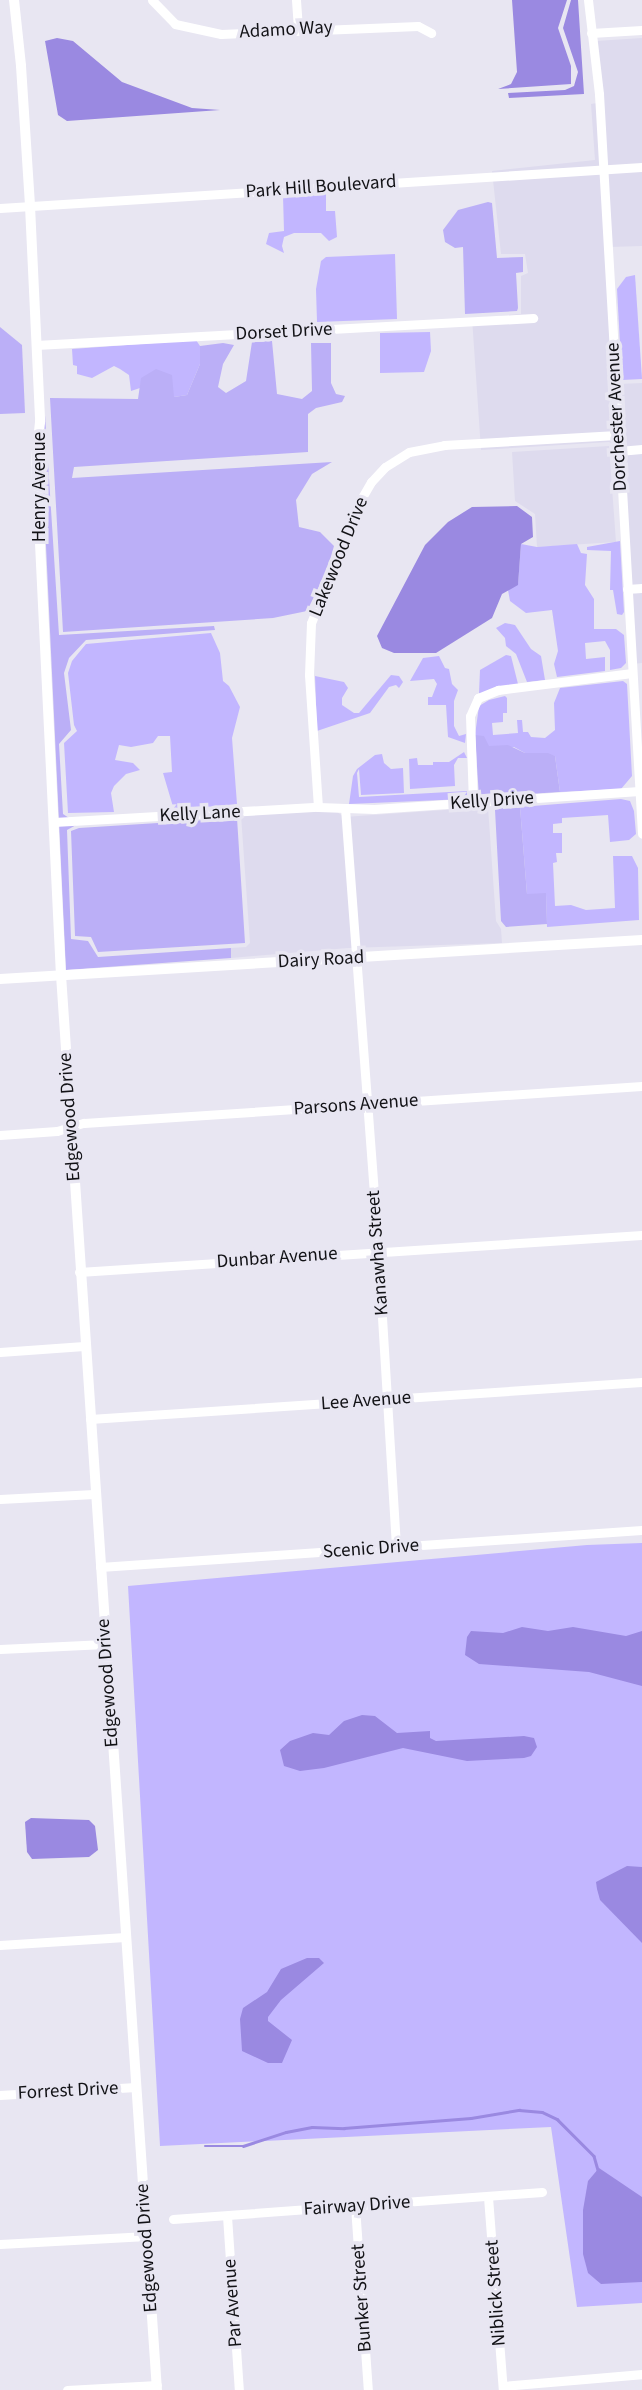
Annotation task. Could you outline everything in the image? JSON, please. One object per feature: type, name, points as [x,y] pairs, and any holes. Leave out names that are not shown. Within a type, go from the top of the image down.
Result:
[{"type":"street","name":"Henry Avenue","points":[[14,0],[30,206],[40,422],[36,461],[61,975]]},
{"type":"street","name":"Adamo Way","points":[[152,0],[175,24],[197,31],[221,34],[418,26],[431,33]]},
{"type":"street","points":[[296,0],[298,30]]},
{"type":"street","name":"Dorchester Avenue","points":[[588,0],[599,94],[642,834]]},
{"type":"street","points":[[591,33],[642,30]]},
{"type":"street","name":"Park Hill Boulevard","points":[[0,208],[642,167]]},
{"type":"street","name":"Dorset Drive","points":[[36,345],[533,318]]},
{"type":"street","name":"Lakewood Drive","points":[[318,807],[309,675],[311,623],[360,501],[371,482],[385,467],[409,452],[444,445],[617,435]]},
{"type":"street","points":[[619,451],[642,449]]},
{"type":"street","points":[[627,589],[642,588]]},
{"type":"street","points":[[472,802],[470,716],[478,698],[498,690],[632,673]]},
{"type":"street","name":"Kelly Drive","points":[[345,808],[639,791]]},
{"type":"street","name":"Kelly Lane","points":[[54,822],[318,807],[345,808]]},
{"type":"street","name":"Kanawha Street","points":[[345,808],[358,957],[396,1548]]},
{"type":"street","name":"Dairy Road","points":[[0,979],[642,940]]},
{"type":"street","name":"Edgewood Drive","points":[[61,975],[94,1494],[157,2388]]},
{"type":"street","name":"Parsons Avenue","points":[[0,1135],[57,1131],[71,1126],[642,1086]]},
{"type":"street","name":"Dunbar Avenue","points":[[79,1272],[642,1235]]},
{"type":"street","points":[[0,1352],[84,1346]]},
{"type":"street","name":"Lee Avenue","points":[[90,1419],[642,1382]]},
{"type":"street","points":[[0,1499],[94,1494]]},
{"type":"street","name":"Scenic Drive","points":[[100,1567],[642,1530]]},
{"type":"street","points":[[0,1649],[105,1644]]},
{"type":"street","points":[[0,1945],[125,1937]]},
{"type":"street","name":"Forrest Drive","points":[[0,2095],[135,2087]]},
{"type":"street","name":"Fairway Drive","points":[[173,2220],[542,2192]]},
{"type":"street","name":"Niblick Street","points":[[488,2197],[503,2388]]},
{"type":"street","name":"Bunker Street","points":[[355,2206],[368,2390]]},
{"type":"street","name":"Par Avenue","points":[[227,2216],[239,2390]]},
{"type":"street","points":[[0,2244],[147,2236]]},
{"type":"street","points":[[503,2388],[642,2374]]},
{"type":"street","points":[[67,2390],[157,2388]]},
{"type":"shaded area","points":[[512,0],[567,0],[558,28],[571,66],[571,84],[498,89],[511,84],[517,72]]},
{"type":"shaded area","points":[[571,0],[578,0],[584,94],[509,98],[508,93],[565,90],[574,86],[578,72],[563,28]]},
{"type":"shaded area","points":[[57,38],[73,41],[122,82],[192,108],[220,110],[67,121],[58,115],[45,41]]},
{"type":"shaded area","points":[[642,38],[642,246],[610,247],[619,384],[642,383],[642,663],[633,664],[614,444],[609,442],[481,450],[472,318],[521,314],[521,276],[528,273],[525,254],[501,254],[492,171],[595,160],[591,104],[597,103],[596,41]]},
{"type":"shaded area","points":[[326,192],[326,211],[335,211],[337,237],[329,241],[321,233],[294,233],[284,237],[284,253],[266,244],[269,233],[284,231],[283,196]]},
{"type":"shaded area","points":[[492,203],[497,258],[523,257],[523,272],[516,273],[518,308],[517,311],[465,314],[463,247],[455,248],[445,242],[443,230],[458,210]]},
{"type":"shaded area","points":[[395,254],[397,319],[317,322],[316,289],[321,261],[326,257]]},
{"type":"shaded area","points":[[635,275],[642,379],[622,380],[617,289],[626,277]]},
{"type":"shaded area","points":[[0,327],[22,345],[25,413],[0,414]]},
{"type":"shaded area","points":[[430,332],[431,351],[424,372],[380,373],[380,333]]},
{"type":"shaded area","points":[[196,340],[200,346],[200,364],[187,395],[174,397],[142,378],[140,388],[131,391],[129,375],[114,366],[92,378],[77,374],[77,366],[73,365],[72,349]]},
{"type":"shaded area","points":[[272,341],[277,394],[302,399],[312,391],[311,343],[331,343],[331,383],[336,394],[345,396],[342,402],[316,408],[308,414],[308,452],[74,467],[72,478],[332,462],[312,474],[296,500],[299,527],[320,532],[334,546],[327,570],[307,611],[273,618],[63,632],[50,398],[138,399],[141,378],[156,369],[172,375],[174,397],[187,395],[200,364],[200,346],[223,343],[234,345],[223,364],[218,387],[226,393],[246,381],[252,342]]},
{"type":"shaded area","points":[[45,415],[59,635],[214,626],[215,630],[86,640],[69,658],[64,673],[71,730],[59,744],[63,814],[78,824],[67,830],[71,939],[88,941],[98,957],[231,948],[231,958],[66,970],[42,461]]},
{"type":"shaded area","points":[[609,446],[616,542],[537,547],[535,514],[515,501],[512,452]]},
{"type":"shaded area","points":[[517,506],[532,517],[533,537],[521,544],[518,585],[502,594],[492,618],[436,653],[394,653],[382,648],[377,636],[425,545],[448,522],[472,507]]},
{"type":"shaded area","points":[[620,541],[622,615],[617,614],[613,590],[610,590],[611,551],[587,550],[587,547]]},
{"type":"shaded area","points":[[521,544],[537,547],[577,544],[581,553],[587,554],[585,585],[594,599],[594,629],[616,629],[624,635],[626,663],[621,668],[610,670],[610,650],[605,641],[585,643],[586,659],[605,657],[605,671],[557,677],[554,664],[558,651],[552,610],[526,613],[510,601],[508,590],[518,584]]},
{"type":"shaded area","points":[[505,623],[515,625],[531,649],[541,656],[545,680],[527,682],[516,654],[506,646],[505,638],[496,628]]},
{"type":"shaded area","points":[[211,633],[220,653],[223,681],[229,686],[240,707],[232,738],[237,804],[174,810],[163,773],[172,772],[170,736],[158,736],[153,743],[131,747],[119,745],[115,760],[133,763],[140,770],[126,774],[114,786],[111,793],[114,812],[68,813],[64,743],[77,731],[68,673],[72,661],[86,644]]},
{"type":"shaded area","points":[[506,655],[511,656],[518,684],[479,694],[480,670]]},
{"type":"shaded area","points":[[439,656],[445,668],[449,669],[452,684],[458,690],[454,701],[454,726],[459,736],[466,734],[465,743],[448,737],[446,705],[428,705],[428,697],[432,697],[437,684],[434,679],[410,681],[423,658]]},
{"type":"shaded area","points":[[391,675],[399,676],[403,682],[399,688],[396,685],[389,687],[370,713],[317,731],[315,676],[344,682],[348,688],[342,698],[342,705],[354,713],[359,713]]},
{"type":"shaded area","points":[[623,681],[627,684],[632,776],[621,789],[560,792],[555,756],[525,753],[514,747],[489,747],[475,735],[479,706],[489,700],[505,696],[507,698],[507,713],[503,713],[503,722],[492,723],[493,735],[518,733],[517,720],[522,720],[523,732],[528,732],[531,737],[545,738],[555,730],[554,703],[560,688]]},
{"type":"shaded area","points":[[475,735],[484,736],[489,746],[508,745],[525,753],[548,753],[555,756],[560,792],[479,797]]},
{"type":"shaded area","points":[[464,752],[467,758],[458,758],[454,765],[455,786],[410,789],[409,759],[417,758],[418,765],[433,765],[433,762],[449,762]]},
{"type":"shaded area","points":[[382,754],[384,763],[391,769],[403,768],[404,793],[361,795],[359,769],[359,797],[467,791],[465,799],[349,804],[353,776],[357,769],[375,755]]},
{"type":"shaded area","points":[[621,799],[630,801],[634,811],[636,834],[629,840],[610,842],[608,815],[562,818],[562,823],[553,824],[553,833],[562,833],[562,853],[556,853],[557,862],[553,863],[555,906],[571,905],[586,910],[615,908],[613,856],[632,856],[638,868],[639,920],[547,927],[546,894],[527,894],[520,807]]},
{"type":"shaded area","points":[[517,805],[520,807],[527,894],[546,893],[547,924],[506,927],[501,921],[495,810]]},
{"type":"shaded area","points":[[488,807],[496,921],[501,929],[502,943],[348,948],[231,958],[231,948],[246,947],[250,943],[241,815],[332,808],[344,817]]},
{"type":"shaded area","points":[[237,818],[245,943],[98,952],[91,937],[75,936],[71,831],[79,828]]},
{"type":"shaded area","points":[[642,1543],[642,2303],[577,2307],[551,2127],[160,2146],[128,1586],[587,1545]]},
{"type":"shaded area","points":[[522,1627],[548,1631],[573,1627],[626,1636],[642,1631],[642,1686],[589,1672],[479,1664],[465,1655],[467,1637],[471,1631],[503,1633]]},
{"type":"shaded area","points":[[362,1715],[375,1716],[397,1733],[430,1731],[430,1738],[436,1741],[524,1736],[534,1738],[537,1747],[531,1756],[524,1758],[467,1761],[403,1748],[324,1768],[300,1771],[284,1766],[280,1750],[290,1741],[313,1733],[329,1735],[344,1721]]},
{"type":"shaded area","points":[[31,1818],[89,1820],[95,1826],[98,1850],[89,1857],[32,1859],[27,1852],[25,1822]]},
{"type":"shaded area","points":[[627,1866],[642,1867],[642,1943],[600,1900],[597,1889],[596,1882]]},
{"type":"shaded area","points":[[307,1958],[319,1958],[324,1963],[281,2000],[268,2017],[268,2021],[292,2040],[282,2063],[268,2063],[242,2051],[240,2019],[243,2008],[267,1992],[281,1969]]},
{"type":"shaded area","points":[[599,2168],[642,2197],[642,2282],[601,2284],[588,2273],[583,2254],[583,2210],[588,2181]]},
{"type":"waterway","points":[[205,2146],[243,2146],[312,2127],[344,2128],[471,2118],[519,2110],[542,2112],[557,2119],[594,2156],[598,2170]]}]
